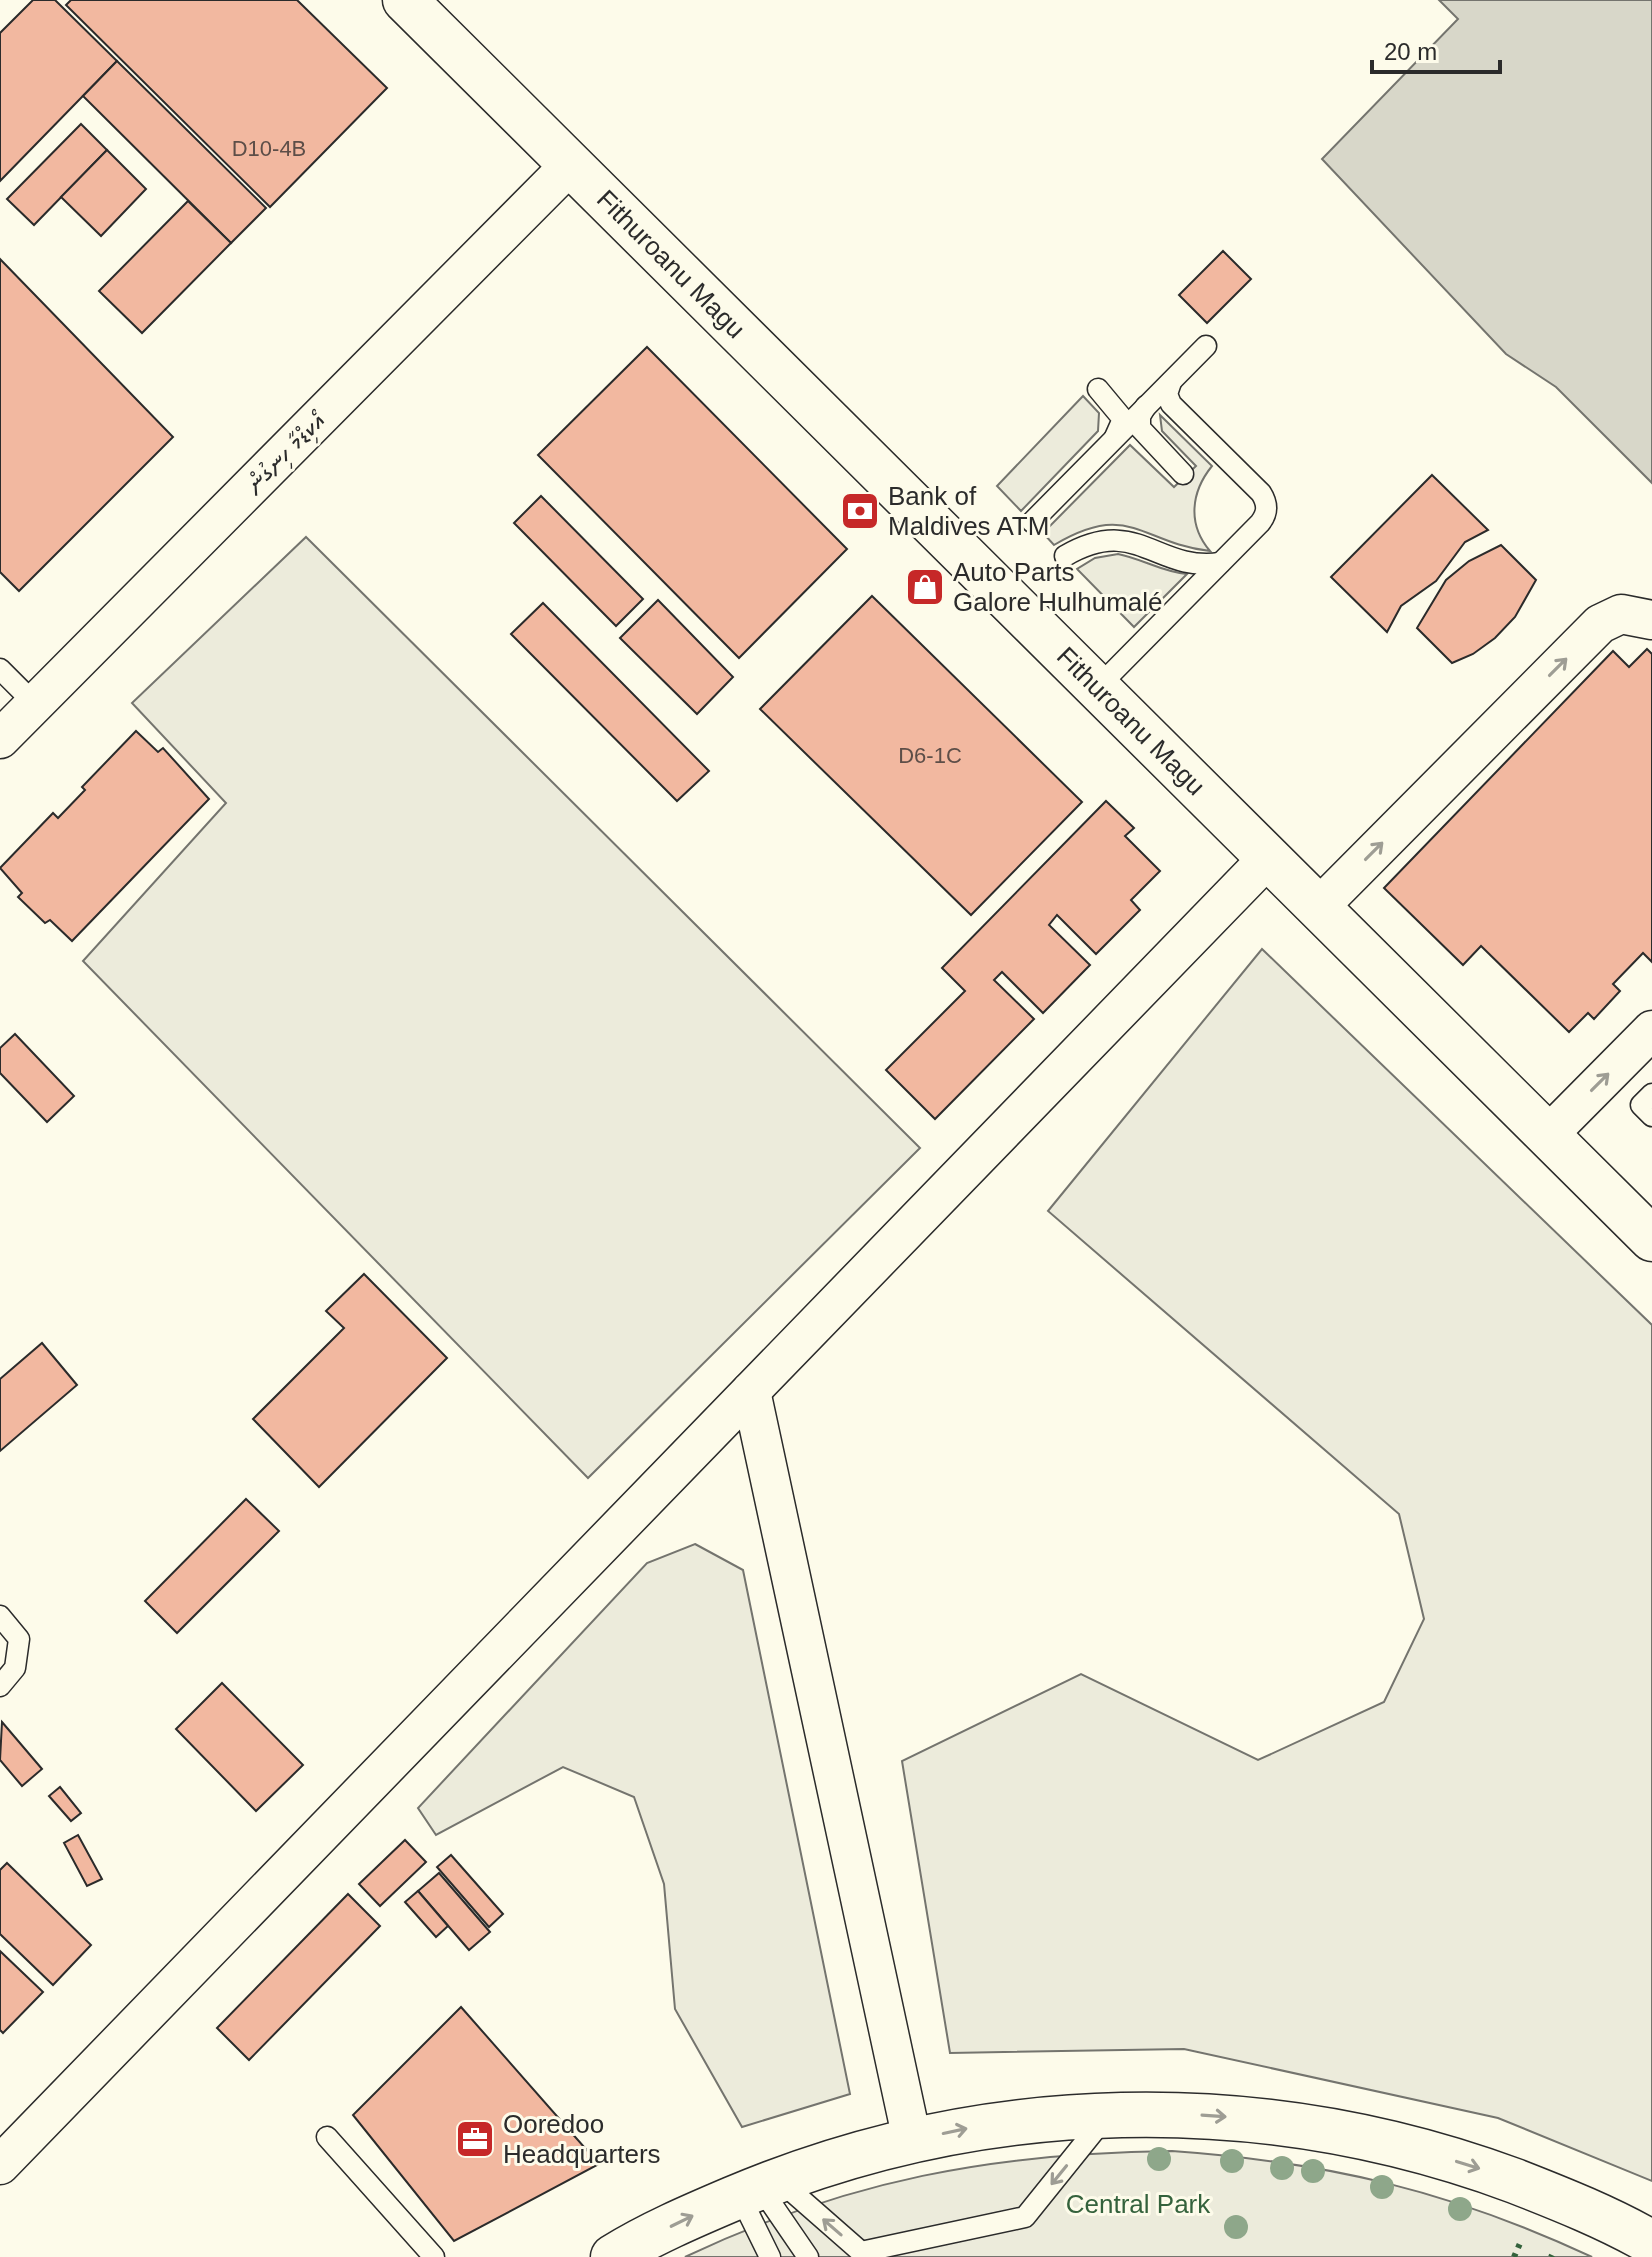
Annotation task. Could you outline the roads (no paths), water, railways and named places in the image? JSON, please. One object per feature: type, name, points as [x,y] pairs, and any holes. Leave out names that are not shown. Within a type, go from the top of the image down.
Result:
[{"type":"street","name":"Fithuroanu Magu","points":[[405,0],[1652,1239]]},
{"type":"street","name":"އޯކިޑްމާ ހިނގުން","points":[[0,739],[570,165]]},
{"type":"street","points":[[1319,907],[1600,624],[1621,614],[1652,620]]},
{"type":"street","points":[[0,2165],[1269,857]]},
{"type":"street","points":[[1548,1135],[1652,1030]]},
{"type":"street","points":[[751,1391],[912,2140]]},
{"type":"street","points":[[613,2257],[760,2188],[873,2149],[960,2129],[1108,2114],[1253,2119],[1397,2144],[1532,2188],[1652,2243]]},
{"type":"lane","points":[[1032,522],[1206,346]]},
{"type":"lane","points":[[1097,688],[1260,523],[1266,502],[1171,404],[1167,394],[1171,382]]},
{"type":"lane","points":[[1098,389],[1183,474]]},
{"type":"lane","points":[[1065,556],[1096,540],[1111,539],[1149,546],[1185,561],[1220,563]]},
{"type":"lane","points":[[0,669],[35,704]]},
{"type":"lane","points":[[1652,1094],[1641,1105],[1652,1116]]},
{"type":"lane","points":[[0,1616],[19,1639],[15,1668],[0,1686]]},
{"type":"lane","points":[[760,2188],[861,2252],[1025,2217],[1108,2114]]},
{"type":"lane","points":[[327,2137],[434,2257]]},
{"type":"lane","points":[[760,2188],[808,2257]]},
{"type":"lane","points":[[760,2188],[766,2248]]},
{"type":"lane","points":[[766,2248],[789,2228]]},
{"type":"place","name":"Bank of Maldives ATM","points":[[860,511]]},
{"type":"place","name":"Auto Parts Galore Hulhumalé","points":[[925,587]]},
{"type":"place","name":"Ooredoo Headquarters","points":[[475,2139]]},
{"type":"park label","name":"Central Park","points":[[1138,2204]]}]
